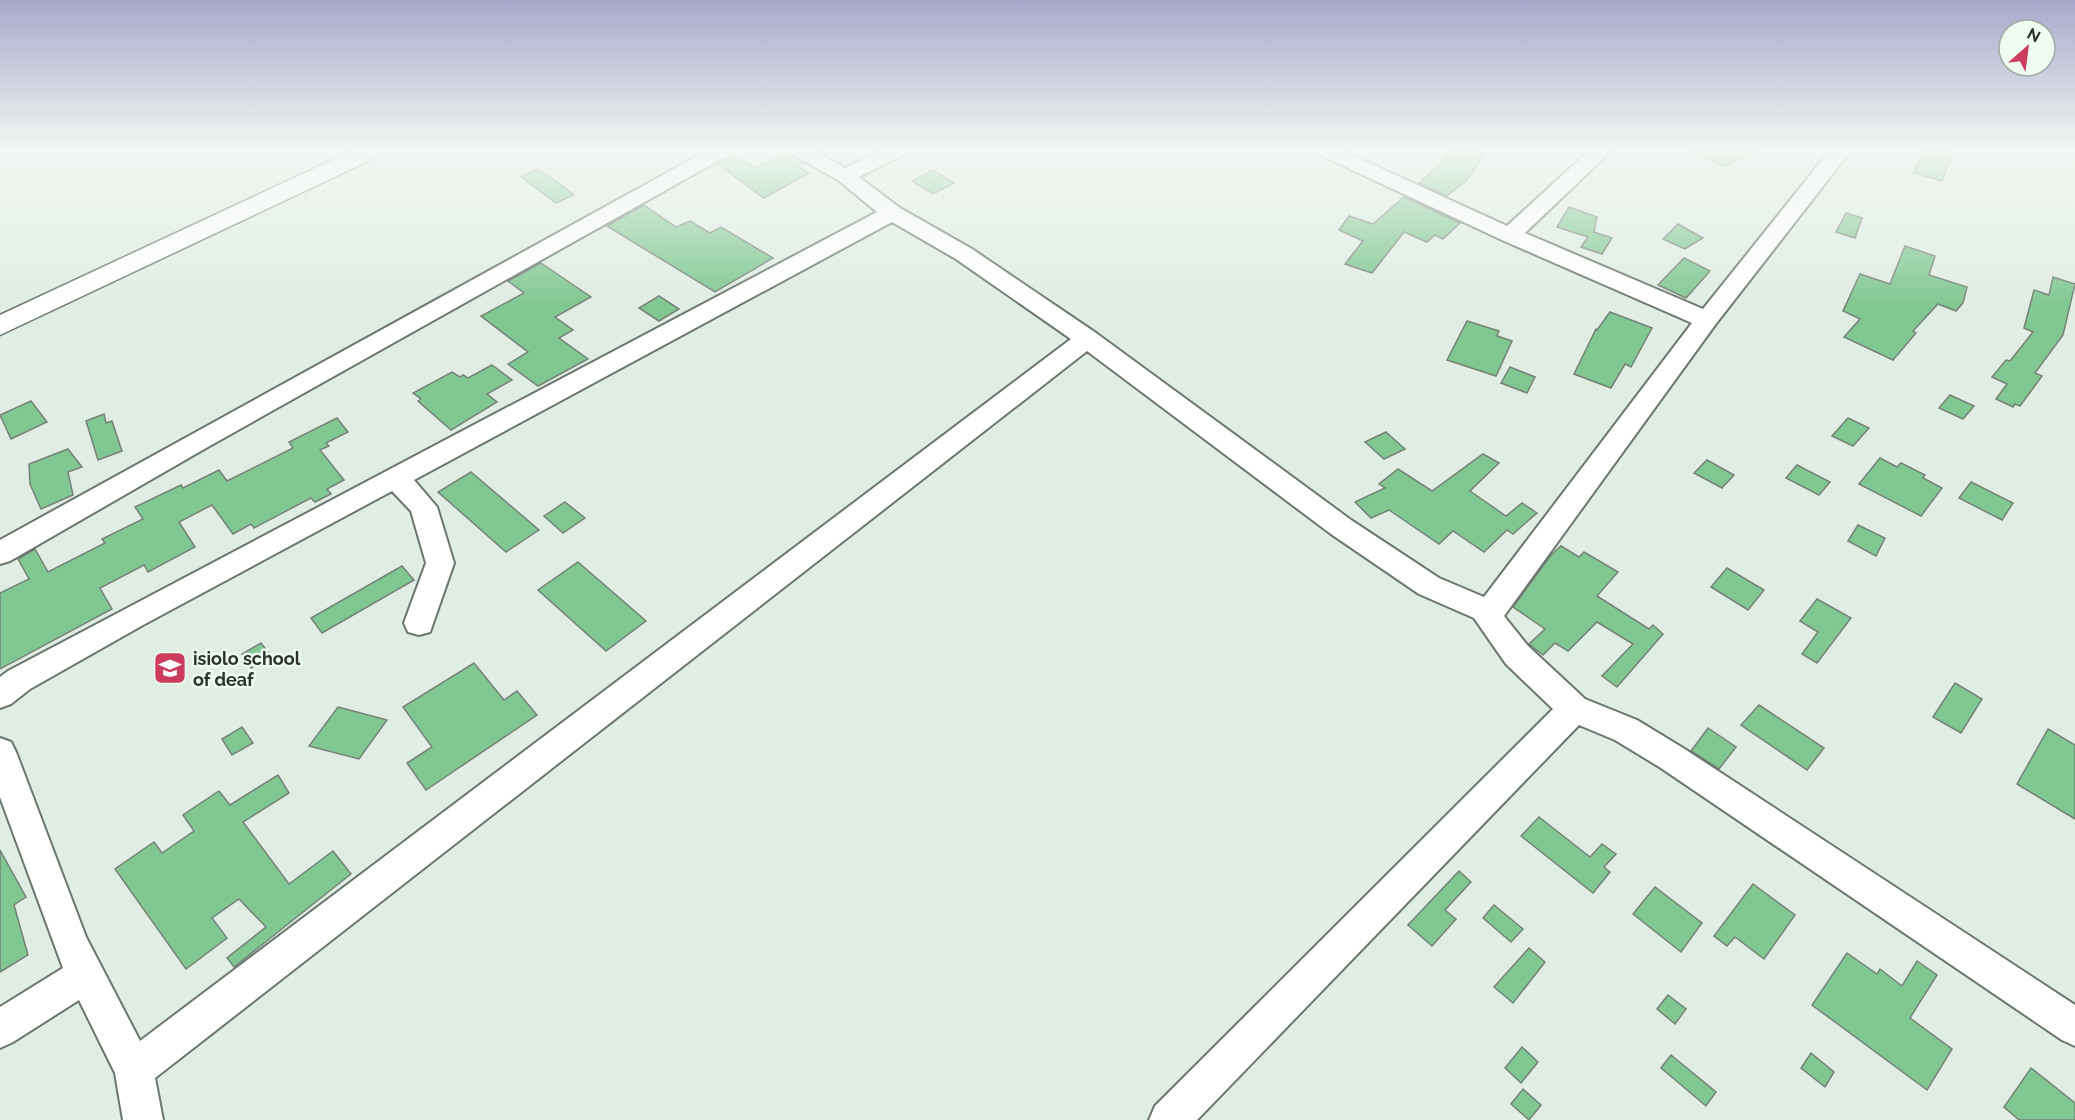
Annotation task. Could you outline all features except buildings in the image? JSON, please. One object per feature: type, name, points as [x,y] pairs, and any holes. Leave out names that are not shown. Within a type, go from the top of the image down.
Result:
[{"type":"highway","points":[[0,326],[264,201]]},
{"type":"street","points":[[0,553],[197,441],[630,201]]},
{"type":"street","points":[[877,201],[892,213],[964,254],[1087,339],[1341,527],[1429,586],[1489,612]]},
{"type":"street","points":[[1435,201],[1510,236],[1707,320]]},
{"type":"street","points":[[1510,236],[1547,201]]},
{"type":"street","points":[[1801,201],[1707,320],[1489,612],[1489,619],[1517,655],[1574,709],[1626,730],[1672,758],[2075,1027]]},
{"type":"street","points":[[0,695],[19,680],[133,617],[892,213]]},
{"type":"street","points":[[134,1070],[1087,339]]},
{"type":"street","points":[[396,478],[423,507],[440,563],[419,622]]},
{"type":"street","points":[[1169,1120],[1574,709]]},
{"type":"street","points":[[0,752],[70,946],[134,1070],[143,1120]]},
{"type":"street","points":[[0,1029],[85,975]]},
{"type":"place","name":"isiolo school of deaf","points":[[170,668]]}]
